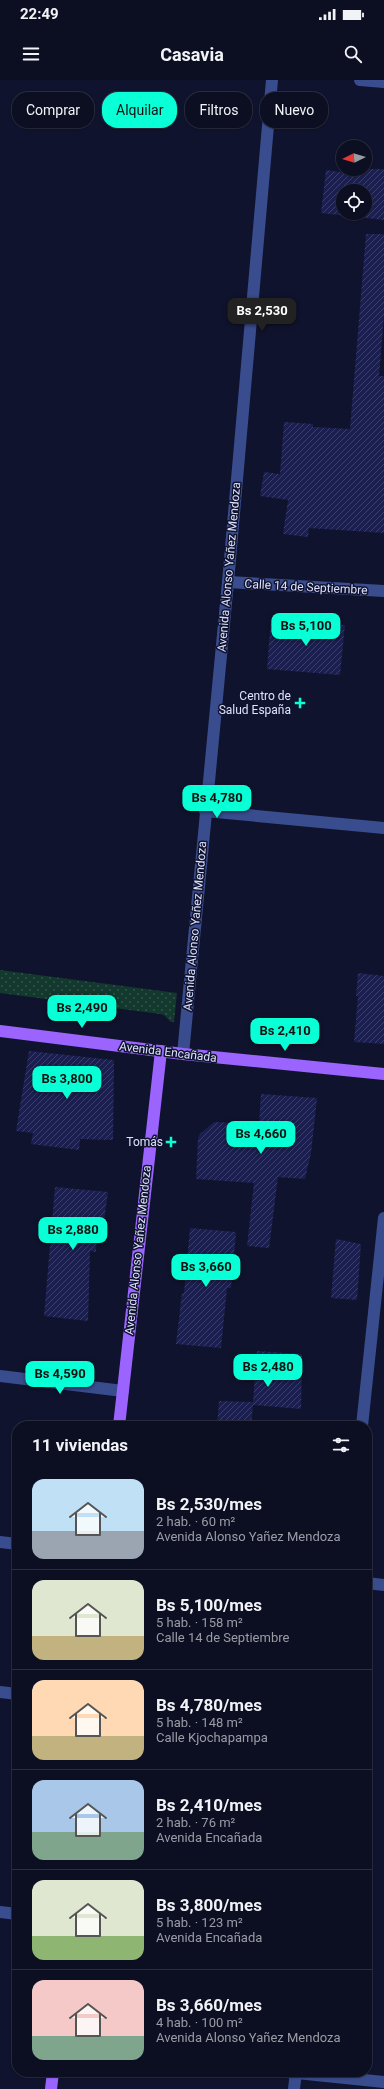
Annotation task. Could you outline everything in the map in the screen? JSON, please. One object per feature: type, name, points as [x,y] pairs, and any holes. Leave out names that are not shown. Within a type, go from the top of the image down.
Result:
[{"type":"main road","name":"Avenida Encañada","points":[[0,1031],[183,1054],[384,1074]]},
{"type":"main road","name":"Avenida Alonso Yañez Mendoza","points":[[120,1421],[161,1051]]},
{"type":"main road","points":[[51,2089],[52,2077]]},
{"type":"street","name":"Avenida Alonso Yañez Mendoza","points":[[183,1054],[228,582],[272,80]]},
{"type":"street","points":[[360,80],[384,82]]},
{"type":"street","name":"Calle 14 de Septiembre","points":[[228,582],[384,591]]},
{"type":"street","points":[[205,811],[384,828]]},
{"type":"street","points":[[363,1421],[384,1218]]},
{"type":"street","points":[[0,1376],[123,1391]]},
{"type":"street","points":[[0,1542],[12,1543]]},
{"type":"street","points":[[372,1584],[384,1585]]},
{"type":"street","points":[[0,1692],[12,1693]]},
{"type":"street","points":[[0,1912],[12,1913]]},
{"type":"street","points":[[293,2077],[294,2089]]},
{"type":"street","points":[[338,2077],[384,2082]]},
{"type":"green space","points":[[0,970],[177,993],[174,1022],[171,1022],[164,1015],[160,1014],[0,993]]},
{"type":"building","points":[[372,169],[384,169],[384,220],[372,219],[372,184],[336,184],[336,215],[321,213],[326,170],[336,171],[336,176],[372,176]]},
{"type":"building","points":[[366,234],[384,234],[384,314],[379,376],[384,376],[384,533],[309,528],[308,537],[283,534],[288,500],[260,496],[264,472],[280,474],[284,422],[313,424],[313,427],[350,429]]},
{"type":"building","points":[[271,619],[345,625],[340,675],[267,669]]},
{"type":"building","points":[[358,973],[384,976],[384,1044],[354,1042],[358,996],[356,996]]},
{"type":"building","points":[[29,1051],[114,1060],[113,1140],[80,1139],[79,1150],[31,1144],[33,1133],[16,1131]]},
{"type":"building","points":[[261,1094],[317,1098],[311,1153],[305,1179],[278,1177],[269,1248],[247,1246],[254,1183],[196,1179],[198,1139],[200,1134],[214,1122],[259,1124]]},
{"type":"building","points":[[55,1187],[108,1192],[103,1228],[97,1228],[96,1252],[90,1251],[88,1321],[44,1316]]},
{"type":"building","points":[[190,1228],[236,1232],[231,1288],[227,1288],[221,1348],[176,1344],[182,1293],[184,1293]]},
{"type":"building","points":[[336,1239],[361,1244],[357,1300],[331,1298]]},
{"type":"building","points":[[257,1351],[302,1354],[301,1409],[253,1405],[251,1421],[217,1421],[219,1401],[253,1402]]},
{"type":"place","name":"Centro de Salud España","points":[[300,703]]},
{"type":"place","name":"Tomás","points":[[171,1142]]}]
